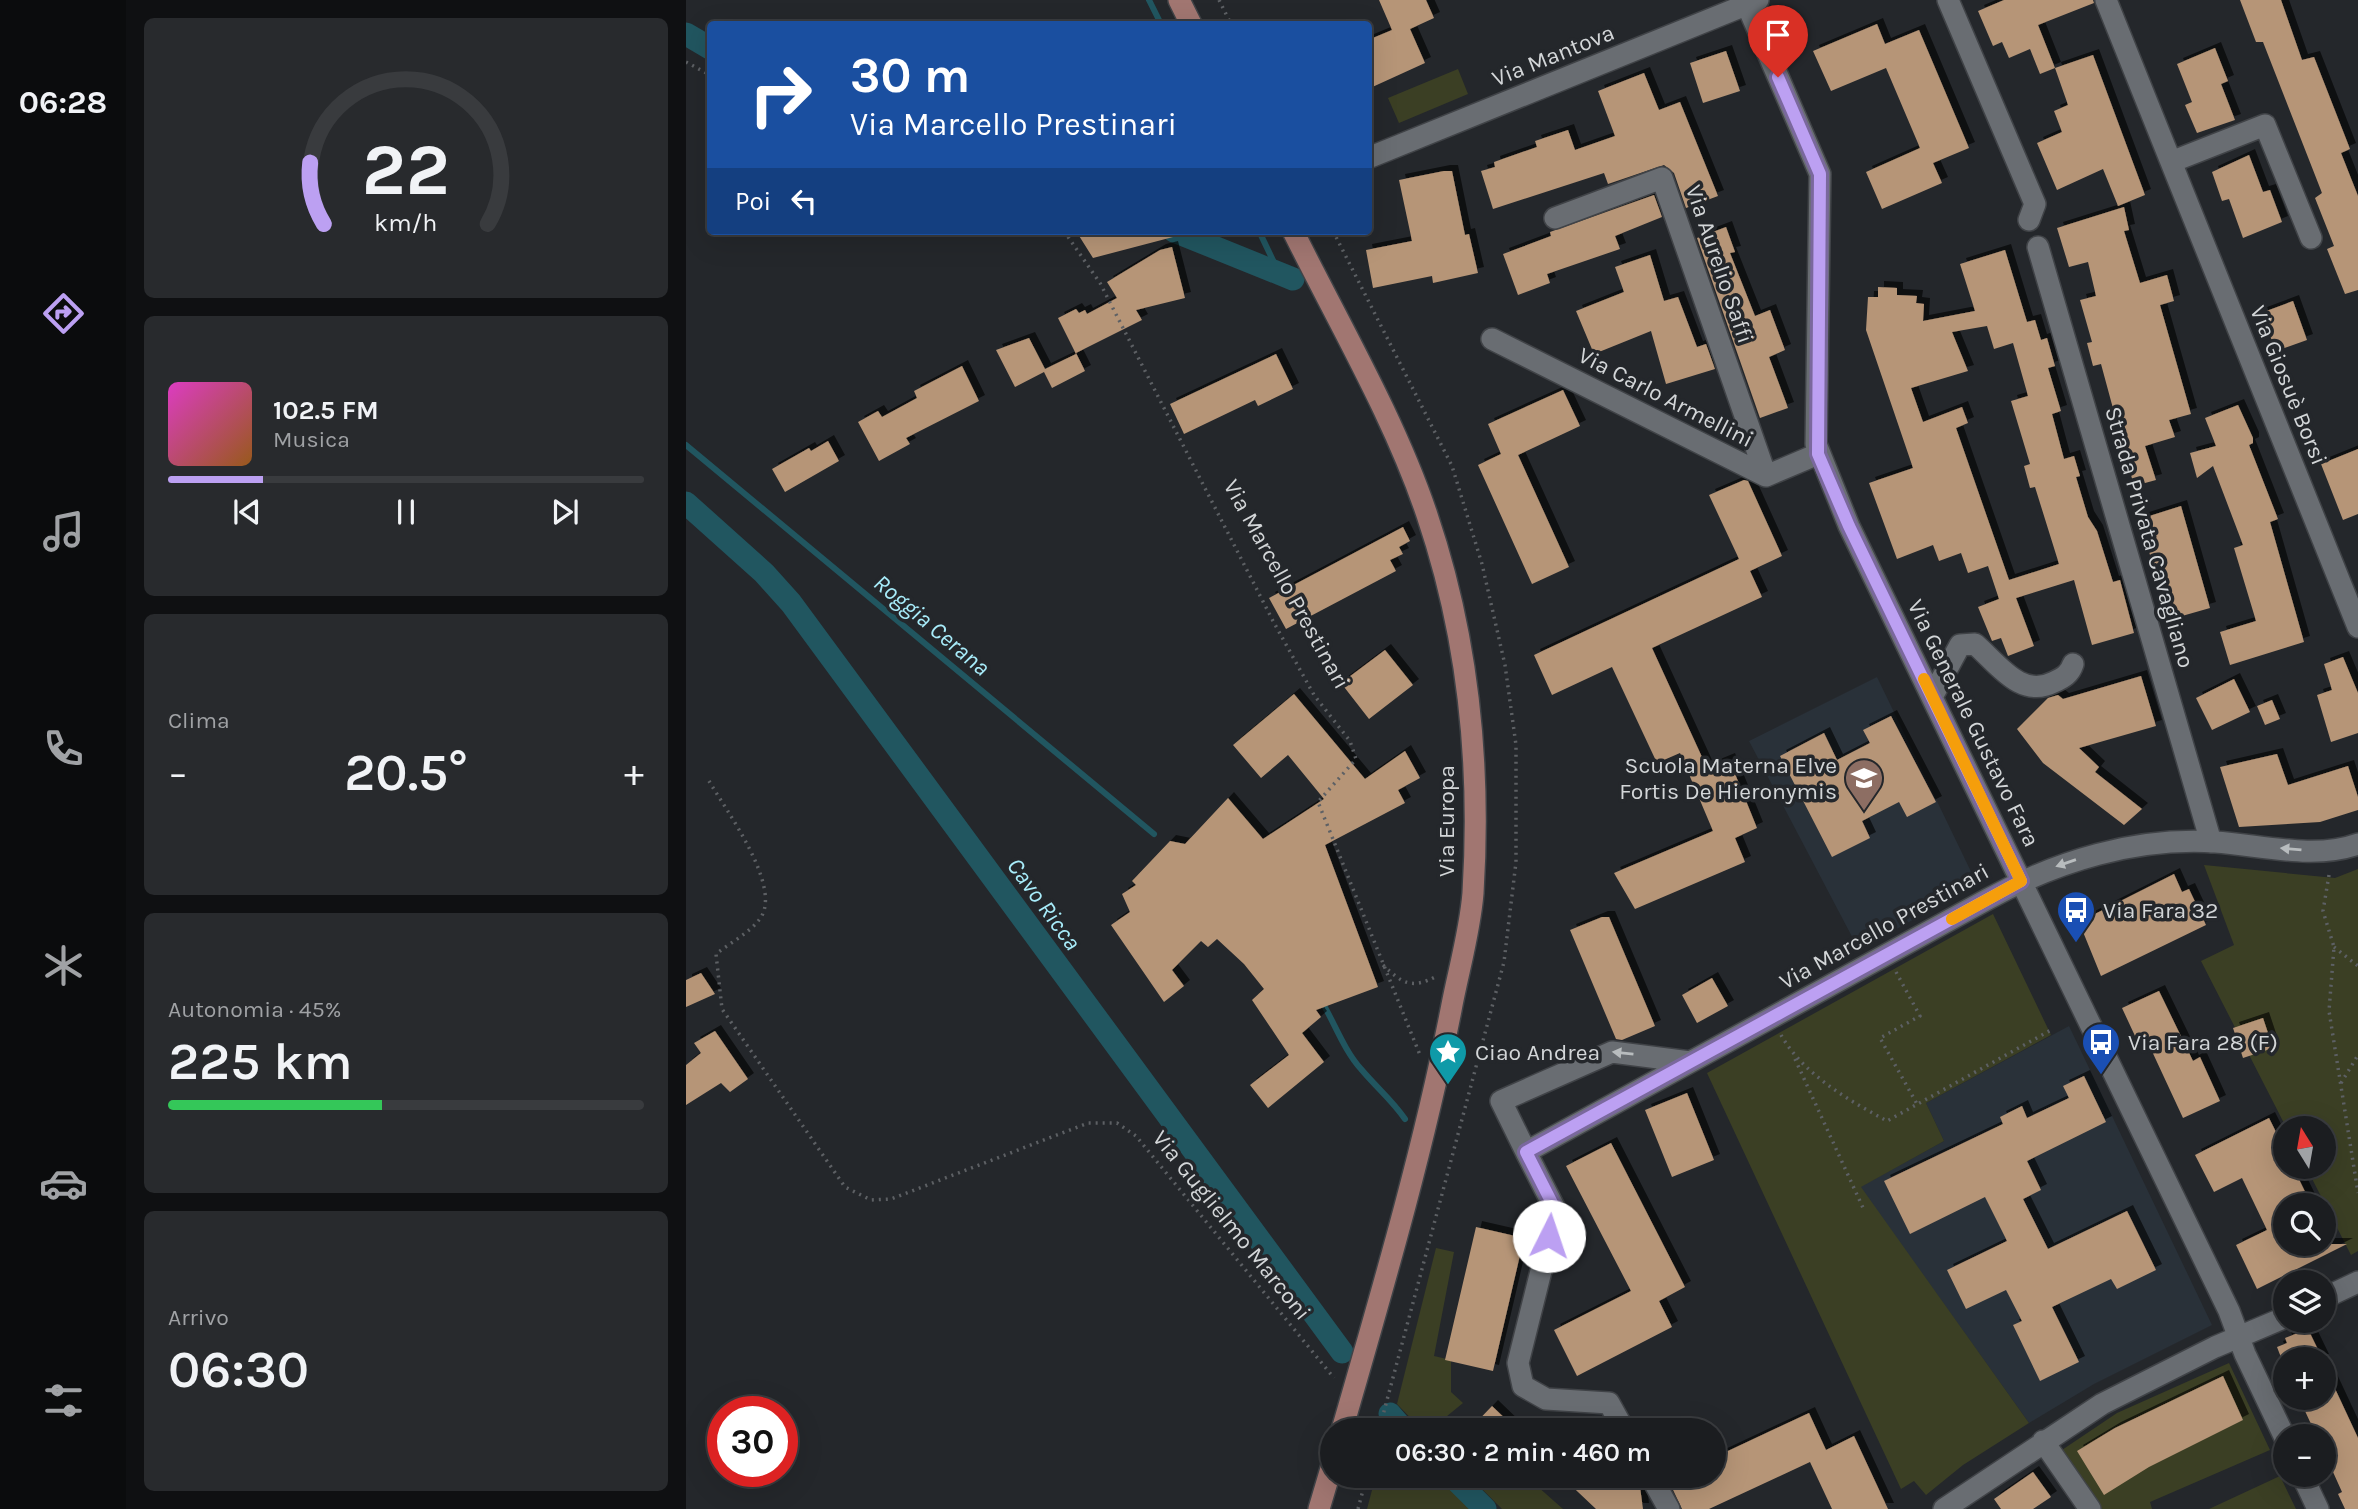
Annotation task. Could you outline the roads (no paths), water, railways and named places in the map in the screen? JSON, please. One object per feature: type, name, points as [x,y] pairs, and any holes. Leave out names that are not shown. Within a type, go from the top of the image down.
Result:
[{"type":"main road","points":[[1179,0],[1190,21]]},
{"type":"main road","name":"Via Europa","points":[[1300,236],[1402,452],[1427,513],[1458,621],[1470,704],[1475,806],[1473,896],[1435,1088],[1345,1418]]},
{"type":"main road","points":[[1319,1509],[1325,1488]]},
{"type":"street","points":[[1948,0],[2035,204],[2029,220]]},
{"type":"street","name":"Via Giosuè Borsi","points":[[2106,0],[2358,627]]},
{"type":"street","name":"Via Mantova","points":[[1372,156],[1750,2]]},
{"type":"street","name":"Via Generale Gustavo Fara","points":[[1750,2],[1820,174],[1818,454],[1849,526],[2229,1311],[2279,1424]]},
{"type":"street","points":[[2171,162],[2265,125],[2311,238]]},
{"type":"street","name":"Via Aurelio Saffi","points":[[1555,218],[1662,178],[1766,476]]},
{"type":"street","name":"Strada Privata Cavagliano","points":[[2038,247],[2211,842]]},
{"type":"street","name":"Via Carlo Armellini","points":[[1492,339],[1766,476],[1818,454]]},
{"type":"street","points":[[1932,696],[1960,645],[1968,643],[1975,644],[2025,688],[2039,689],[2057,681],[2071,672],[2073,664]]},
{"type":"street","name":"Via Marcello Prestinari","points":[[1526,1152],[2021,881],[2069,861],[2131,847],[2211,842],[2334,853],[2358,845]]},
{"type":"street","points":[[1617,1418],[1609,1403],[1546,1399],[1523,1386],[1518,1363],[1556,1211],[1501,1101],[1612,1052],[1690,1062]]},
{"type":"street","points":[[2336,1292],[2358,1282]]},
{"type":"street","points":[[1944,1509],[2102,1404],[2273,1323]]},
{"type":"street","points":[[2043,1441],[2090,1509]]},
{"type":"street","points":[[2308,1487],[2318,1509]]},
{"type":"street","points":[[1657,1488],[1669,1509]]},
{"type":"waterway","points":[[1149,0],[1160,21]]},
{"type":"waterway","points":[[686,34],[707,46]]},
{"type":"waterway","points":[[1184,235],[1293,279]]},
{"type":"waterway","points":[[1261,235],[1279,273]]},
{"type":"waterway","name":"Roggia Cerana","points":[[686,445],[1154,834]]},
{"type":"waterway","name":"Cavo Ricca","points":[[686,503],[764,573],[791,603],[1342,1352]]},
{"type":"waterway","name":"Roggia Cerana","points":[[1322,1002],[1355,1062],[1405,1119]]},
{"type":"waterway","name":"Cavo Ricca","points":[[1390,1414],[1394,1418]]},
{"type":"waterway","name":"Cavo Ricca","points":[[1464,1488],[1485,1509]]},
{"type":"place","name":"Scuola Materna Elve Fortis De Hieronymis","points":[[1864,812]]},
{"type":"place","name":"Via Fara 32","points":[[2076,944]]},
{"type":"place","name":"Via Fara 28 (F)","points":[[2101,1076]]},
{"type":"place","name":"Ciao Andrea","points":[[1448,1086]]}]
